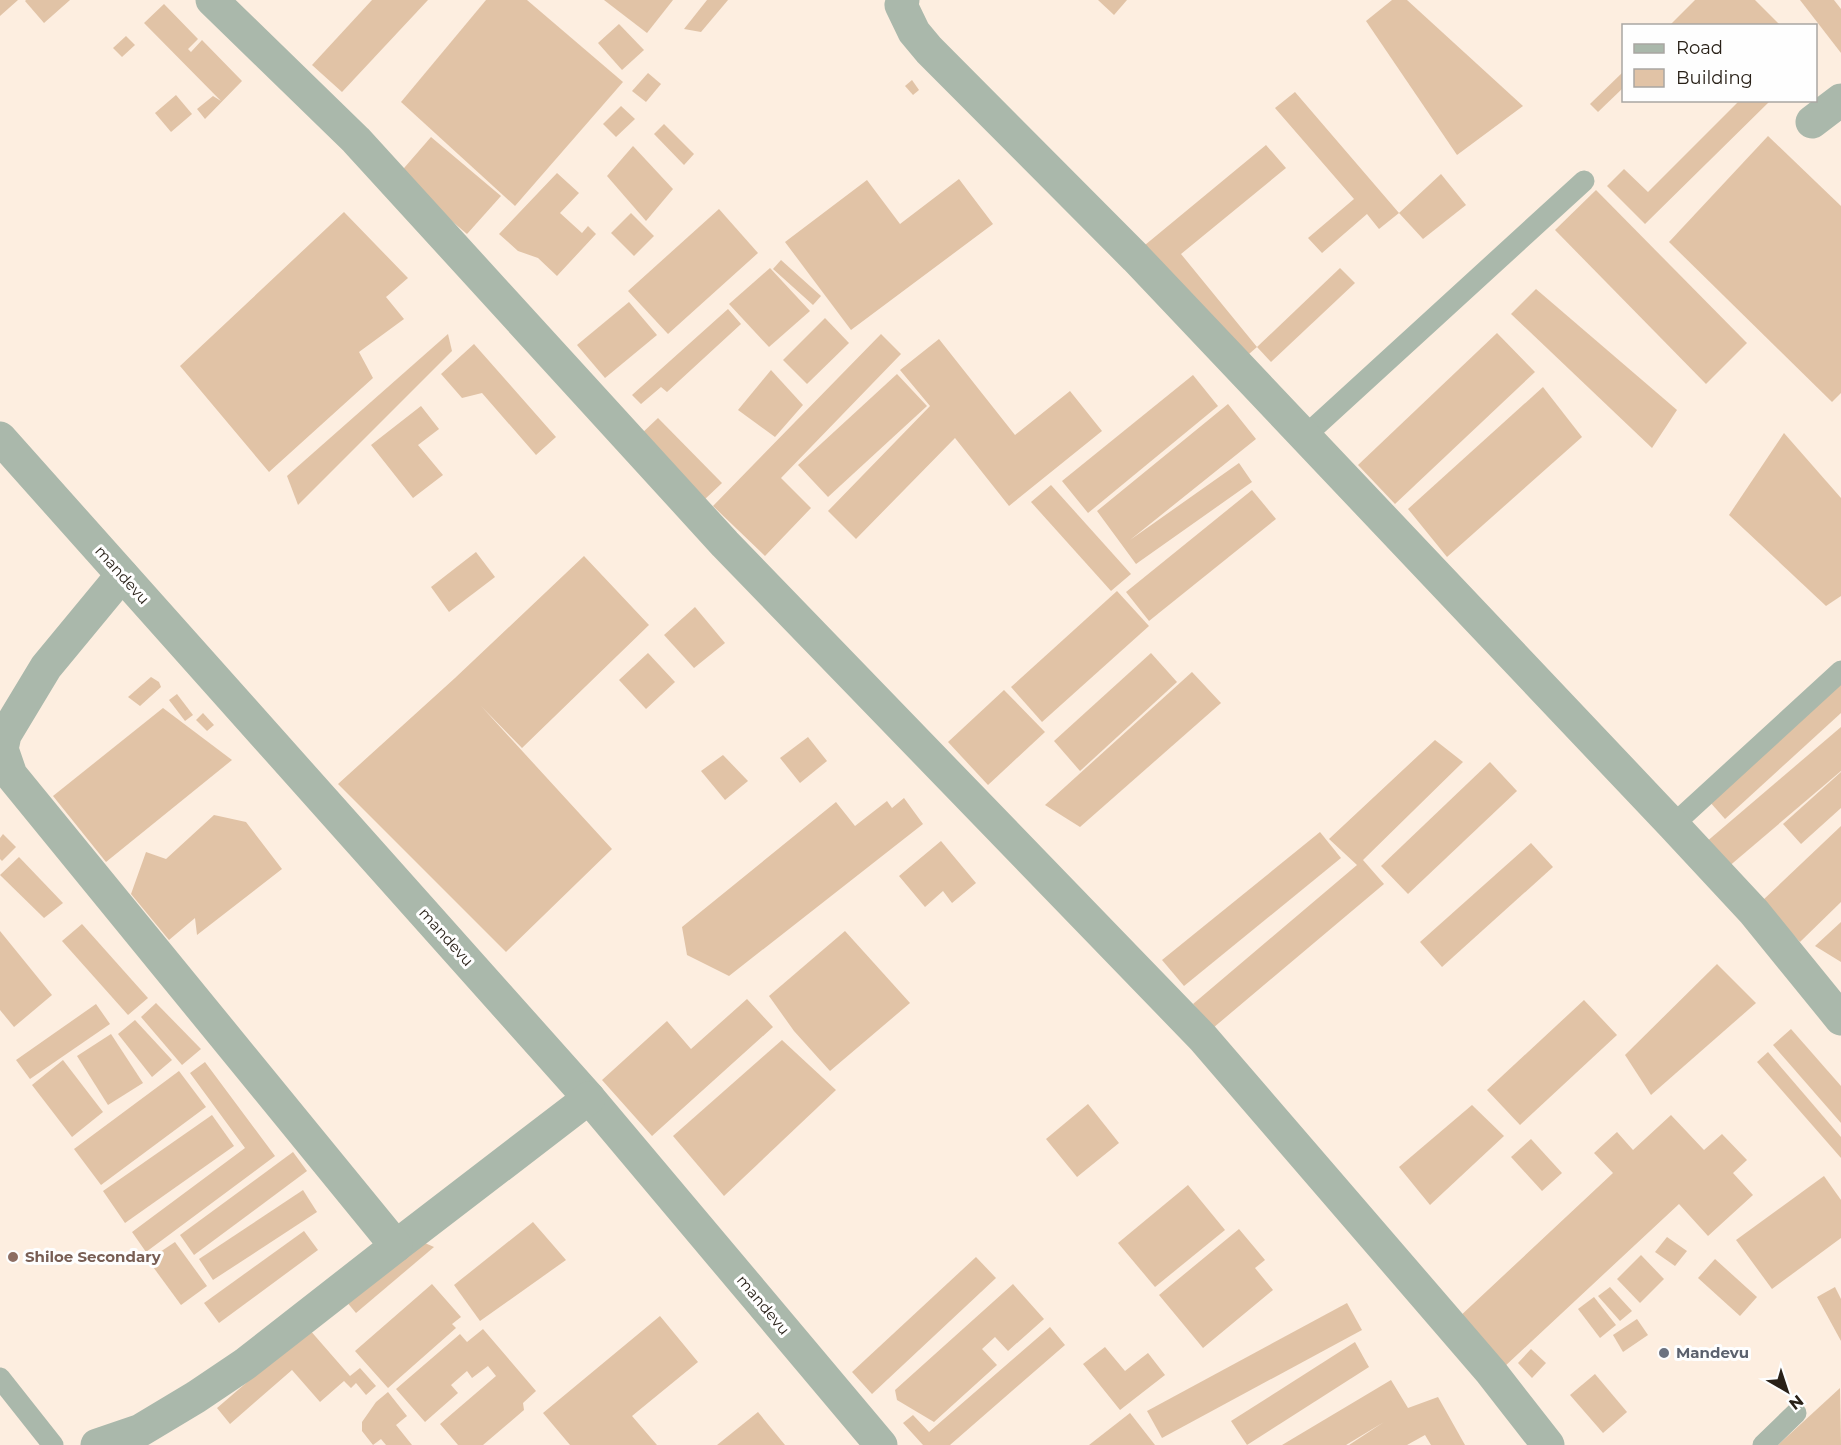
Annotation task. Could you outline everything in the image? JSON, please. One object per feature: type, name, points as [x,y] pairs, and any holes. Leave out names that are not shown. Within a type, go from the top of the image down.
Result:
[{"type":"street","points":[[212,0],[356,140],[725,544],[1203,1038],[1491,1372],[1548,1445]]},
{"type":"street","points":[[903,0],[901,5],[914,32],[928,50],[1136,258],[1673,825],[1754,912],[1841,1019]]},
{"type":"street","points":[[1812,122],[1841,100]]},
{"type":"street","name":"mandevu","points":[[0,438],[589,1098],[881,1445]]},
{"type":"street","points":[[122,575],[46,667],[5,735],[2,749],[11,775],[396,1246]]},
{"type":"street","points":[[97,1445],[141,1430],[245,1364],[589,1098]]},
{"type":"lane","points":[[1305,436],[1584,181]]},
{"type":"lane","points":[[1673,825],[1841,671]]},
{"type":"lane","points":[[0,1378],[53,1445]]},
{"type":"lane","points":[[1762,1445],[1796,1413]]},
{"type":"building","points":[[0,0],[18,0],[0,16]]},
{"type":"building","points":[[26,0],[70,0],[44,23]]},
{"type":"building","points":[[372,0],[428,0],[342,92],[312,65]]},
{"type":"building","points":[[486,0],[527,0],[623,82],[515,206],[401,102]]},
{"type":"building","points":[[604,0],[673,0],[647,33]]},
{"type":"building","points":[[707,0],[728,0],[701,32],[684,29]]},
{"type":"building","points":[[1098,0],[1127,0],[1114,15]]},
{"type":"building","points":[[1392,0],[1407,0],[1523,106],[1457,155],[1366,21]]},
{"type":"building","points":[[1695,0],[1755,0],[1779,24],[1671,24]]},
{"type":"building","points":[[1800,0],[1834,0],[1841,9],[1841,53]]},
{"type":"building","points":[[164,4],[198,39],[188,49],[191,52],[202,40],[242,81],[205,119],[197,109],[213,96],[221,101],[144,23]]},
{"type":"building","points":[[619,24],[644,50],[622,70],[598,43]]},
{"type":"building","points":[[126,36],[135,45],[122,57],[113,48]]},
{"type":"building","points":[[648,73],[661,84],[646,102],[632,91]]},
{"type":"building","points":[[1622,73],[1622,89],[1598,112],[1590,104]]},
{"type":"building","points":[[912,80],[919,90],[913,95],[905,86]]},
{"type":"building","points":[[1295,92],[1399,213],[1379,229],[1367,214],[1322,253],[1308,238],[1354,199],[1275,108]]},
{"type":"building","points":[[176,95],[192,114],[171,132],[155,113]]},
{"type":"building","points":[[1738,102],[1769,102],[1645,224],[1607,186],[1624,169],[1648,192]]},
{"type":"building","points":[[621,106],[635,119],[616,137],[603,124]]},
{"type":"building","points":[[664,124],[694,154],[684,165],[654,134]]},
{"type":"building","points":[[1768,136],[1841,206],[1841,393],[1832,402],[1669,242]]},
{"type":"building","points":[[431,137],[501,196],[467,234],[398,175]]},
{"type":"building","points":[[1266,145],[1286,168],[1181,254],[1257,347],[1241,361],[1145,245]]},
{"type":"building","points":[[633,146],[673,189],[646,221],[607,176]]},
{"type":"building","points":[[557,173],[579,193],[560,213],[582,233],[588,226],[596,234],[557,276],[538,258],[518,251],[499,234]]},
{"type":"building","points":[[1441,174],[1466,205],[1423,239],[1399,213]]},
{"type":"building","points":[[959,179],[993,224],[851,330],[785,242],[867,180],[900,224]]},
{"type":"building","points":[[1596,190],[1747,343],[1706,384],[1555,230]]},
{"type":"building","points":[[719,209],[758,253],[668,334],[628,291]]},
{"type":"building","points":[[344,212],[408,278],[386,297],[404,319],[359,352],[373,378],[269,472],[180,366]]},
{"type":"building","points":[[631,213],[654,236],[634,256],[611,233]]},
{"type":"building","points":[[781,260],[821,296],[813,305],[773,269]]},
{"type":"building","points":[[770,268],[810,311],[769,347],[729,304]]},
{"type":"building","points":[[1340,268],[1355,283],[1271,362],[1257,347]]},
{"type":"building","points":[[1536,289],[1677,410],[1652,448],[1511,314]]},
{"type":"building","points":[[629,302],[657,335],[605,378],[577,345]]},
{"type":"building","points":[[728,309],[741,324],[667,392],[661,387],[641,404],[632,395]]},
{"type":"building","points":[[825,318],[849,343],[807,384],[783,360]]},
{"type":"building","points":[[1497,333],[1535,372],[1395,504],[1358,465]]},
{"type":"building","points":[[448,334],[452,351],[298,505],[287,476]]},
{"type":"building","points":[[881,334],[901,354],[781,478],[811,508],[765,556],[713,506]]},
{"type":"building","points":[[939,339],[1015,435],[1070,391],[1102,431],[1009,506],[955,438],[856,539],[828,511],[930,406],[900,370]]},
{"type":"building","points":[[474,344],[556,437],[536,455],[482,393],[462,398],[441,374]]},
{"type":"building","points":[[771,370],[803,405],[775,437],[738,410]]},
{"type":"building","points":[[897,374],[927,406],[828,497],[798,465]]},
{"type":"building","points":[[1193,375],[1218,406],[1088,513],[1062,481]]},
{"type":"building","points":[[1543,387],[1582,437],[1447,557],[1408,509]]},
{"type":"building","points":[[1228,404],[1256,439],[1130,540],[1239,463],[1252,482],[1136,564],[1097,511]]},
{"type":"building","points":[[421,406],[439,429],[418,445],[443,475],[413,498],[371,445]]},
{"type":"building","points":[[658,418],[722,483],[704,500],[640,435]]},
{"type":"building","points":[[1784,433],[1841,498],[1841,596],[1826,606],[1729,515]]},
{"type":"building","points":[[1051,485],[1131,574],[1111,591],[1031,502]]},
{"type":"building","points":[[1252,490],[1276,519],[1149,621],[1126,592]]},
{"type":"building","points":[[476,552],[495,577],[449,612],[431,587]]},
{"type":"building","points":[[584,556],[649,625],[522,748],[481,706],[612,849],[506,952],[338,784]]},
{"type":"building","points":[[1117,591],[1149,626],[1042,722],[1011,687]]},
{"type":"building","points":[[695,607],[725,643],[694,668],[664,635]]},
{"type":"building","points":[[648,653],[675,682],[646,709],[619,680]]},
{"type":"building","points":[[1151,653],[1177,682],[1080,771],[1054,741]]},
{"type":"building","points":[[1192,672],[1221,703],[1080,827],[1045,805]]},
{"type":"building","points":[[151,677],[159,682],[161,687],[140,706],[128,697]]},
{"type":"building","points":[[1841,681],[1841,713],[1725,819],[1709,801]]},
{"type":"building","points":[[1004,690],[1045,732],[988,785],[948,742]]},
{"type":"building","points":[[177,694],[193,715],[185,721],[169,700]]},
{"type":"building","points":[[163,708],[232,760],[106,862],[53,796]]},
{"type":"building","points":[[203,713],[214,725],[207,731],[196,720]]},
{"type":"building","points":[[1841,727],[1841,771],[1727,868],[1705,843]]},
{"type":"building","points":[[808,737],[827,761],[800,783],[780,758]]},
{"type":"building","points":[[1435,740],[1463,762],[1363,860],[1384,884],[1213,1028],[1193,1004],[1357,865],[1329,839]]},
{"type":"building","points":[[723,755],[748,781],[725,800],[701,771]]},
{"type":"building","points":[[1490,762],[1517,791],[1408,894],[1381,866]]},
{"type":"building","points":[[1841,772],[1841,808],[1801,844],[1783,824]]},
{"type":"building","points":[[904,798],[923,824],[729,976],[687,955],[682,927],[836,802],[855,826],[887,801],[892,808]]},
{"type":"building","points":[[214,815],[246,822],[282,869],[197,935],[195,918],[169,940],[131,894],[146,852],[166,859]]},
{"type":"building","points":[[1841,826],[1841,902],[1800,942],[1762,901]]},
{"type":"building","points":[[1320,832],[1341,858],[1184,986],[1162,960]]},
{"type":"building","points":[[3,834],[16,847],[2,861],[0,859],[0,838]]},
{"type":"building","points":[[941,841],[976,883],[952,903],[943,891],[925,907],[899,876]]},
{"type":"building","points":[[1531,843],[1553,867],[1442,967],[1420,942]]},
{"type":"building","points":[[19,857],[63,903],[44,918],[0,875]]},
{"type":"building","points":[[1841,922],[1841,962],[1815,946]]},
{"type":"building","points":[[82,924],[148,998],[128,1015],[62,941]]},
{"type":"building","points":[[0,931],[52,995],[14,1027],[0,1010]]},
{"type":"building","points":[[845,931],[910,1003],[830,1071],[794,1031],[769,996]]},
{"type":"building","points":[[1717,964],[1756,1003],[1651,1095],[1625,1055]]},
{"type":"building","points":[[747,999],[773,1027],[652,1136],[602,1080],[667,1021],[691,1049]]},
{"type":"building","points":[[1584,1000],[1617,1035],[1520,1125],[1487,1090]]},
{"type":"building","points":[[156,1003],[201,1049],[182,1065],[141,1017]]},
{"type":"building","points":[[96,1004],[110,1024],[30,1079],[16,1060]]},
{"type":"building","points":[[135,1020],[172,1060],[152,1077],[118,1034]]},
{"type":"building","points":[[1791,1029],[1841,1086],[1841,1123],[1773,1045]]},
{"type":"building","points":[[111,1034],[143,1083],[108,1105],[77,1056]]},
{"type":"building","points":[[782,1040],[836,1090],[724,1196],[673,1136]]},
{"type":"building","points":[[1768,1052],[1841,1137],[1841,1158],[1757,1062]]},
{"type":"building","points":[[63,1060],[103,1112],[72,1137],[32,1085]]},
{"type":"building","points":[[205,1062],[275,1156],[146,1252],[132,1232],[245,1148],[190,1073]]},
{"type":"building","points":[[179,1071],[206,1107],[101,1185],[74,1149]]},
{"type":"building","points":[[1088,1104],[1119,1143],[1077,1177],[1046,1139]]},
{"type":"building","points":[[1472,1105],[1504,1136],[1430,1205],[1399,1167]]},
{"type":"building","points":[[212,1115],[234,1146],[125,1223],[103,1191]]},
{"type":"building","points":[[1671,1115],[1704,1150],[1722,1134],[1747,1160],[1733,1173],[1753,1195],[1708,1236],[1679,1204],[1503,1368],[1457,1319],[1613,1173],[1594,1153],[1617,1132],[1633,1150]]},
{"type":"building","points":[[1531,1139],[1562,1173],[1542,1191],[1511,1157]]},
{"type":"building","points":[[293,1152],[307,1171],[194,1255],[180,1235]]},
{"type":"building","points":[[1824,1176],[1841,1200],[1841,1238],[1772,1289],[1736,1240]]},
{"type":"building","points":[[1188,1185],[1225,1230],[1155,1287],[1118,1243]]},
{"type":"building","points":[[303,1190],[317,1212],[213,1280],[199,1259]]},
{"type":"building","points":[[533,1222],[566,1260],[480,1321],[454,1285]]},
{"type":"building","points":[[1239,1229],[1265,1260],[1255,1268],[1273,1290],[1203,1348],[1159,1295]]},
{"type":"building","points":[[304,1231],[318,1250],[219,1323],[204,1303]]},
{"type":"building","points":[[1667,1237],[1687,1251],[1675,1266],[1655,1252]]},
{"type":"building","points":[[418,1240],[434,1247],[356,1313],[346,1301]]},
{"type":"building","points":[[175,1242],[207,1286],[181,1305],[148,1260]]},
{"type":"building","points":[[1641,1255],[1664,1279],[1640,1303],[1617,1279]]},
{"type":"building","points":[[976,1257],[996,1278],[872,1394],[852,1372]]},
{"type":"building","points":[[1715,1259],[1757,1297],[1740,1316],[1698,1278]]},
{"type":"building","points":[[432,1284],[461,1317],[452,1324],[456,1328],[388,1388],[355,1351]]},
{"type":"building","points":[[1013,1284],[1044,1319],[1008,1351],[995,1337],[982,1349],[997,1365],[934,1422],[897,1400],[895,1390]]},
{"type":"building","points":[[1610,1287],[1632,1311],[1620,1321],[1598,1296]]},
{"type":"building","points":[[1835,1287],[1841,1299],[1841,1341],[1817,1297]]},
{"type":"building","points":[[1594,1297],[1616,1325],[1600,1338],[1578,1309]]},
{"type":"building","points":[[1347,1303],[1362,1330],[1162,1438],[1147,1411]]},
{"type":"building","points":[[660,1316],[698,1362],[632,1416],[657,1445],[570,1445],[543,1413]]},
{"type":"building","points":[[1637,1319],[1648,1335],[1623,1352],[1613,1335]]},
{"type":"building","points":[[1050,1327],[1065,1345],[950,1445],[923,1445],[903,1423],[913,1415],[929,1432]]},
{"type":"building","points":[[309,1329],[350,1376],[360,1368],[376,1386],[366,1395],[356,1383],[351,1388],[344,1381],[320,1402],[292,1370],[230,1424],[217,1408]]},
{"type":"building","points":[[483,1329],[536,1391],[523,1403],[524,1410],[483,1445],[458,1445],[440,1424],[496,1376],[488,1366],[472,1378],[467,1371],[451,1385],[458,1393],[425,1422],[396,1389],[460,1334],[467,1342]]},
{"type":"building","points":[[1355,1342],[1369,1367],[1247,1445],[1231,1421]]},
{"type":"building","points":[[1105,1347],[1125,1371],[1148,1353],[1165,1375],[1120,1410],[1083,1364]]},
{"type":"building","points":[[1531,1349],[1546,1363],[1532,1378],[1518,1363]]},
{"type":"building","points":[[1595,1374],[1627,1412],[1603,1433],[1570,1395]]},
{"type":"building","points":[[1391,1380],[1408,1408],[1438,1397],[1465,1445],[1431,1445],[1425,1435],[1407,1445],[1349,1445],[1384,1422],[1346,1445],[1282,1445]]},
{"type":"building","points":[[1840,1388],[1841,1445],[1778,1445]]},
{"type":"building","points":[[388,1392],[407,1416],[396,1425],[412,1445],[386,1445],[381,1439],[373,1445],[362,1431],[362,1422],[376,1402]]},
{"type":"building","points":[[758,1412],[785,1445],[717,1445]]},
{"type":"building","points":[[1130,1413],[1155,1445],[1089,1445]]},
{"type":"place","name":"Shiloe Secondary","points":[[13,1257]]},
{"type":"place","name":"Mandevu","points":[[1664,1353]]}]
